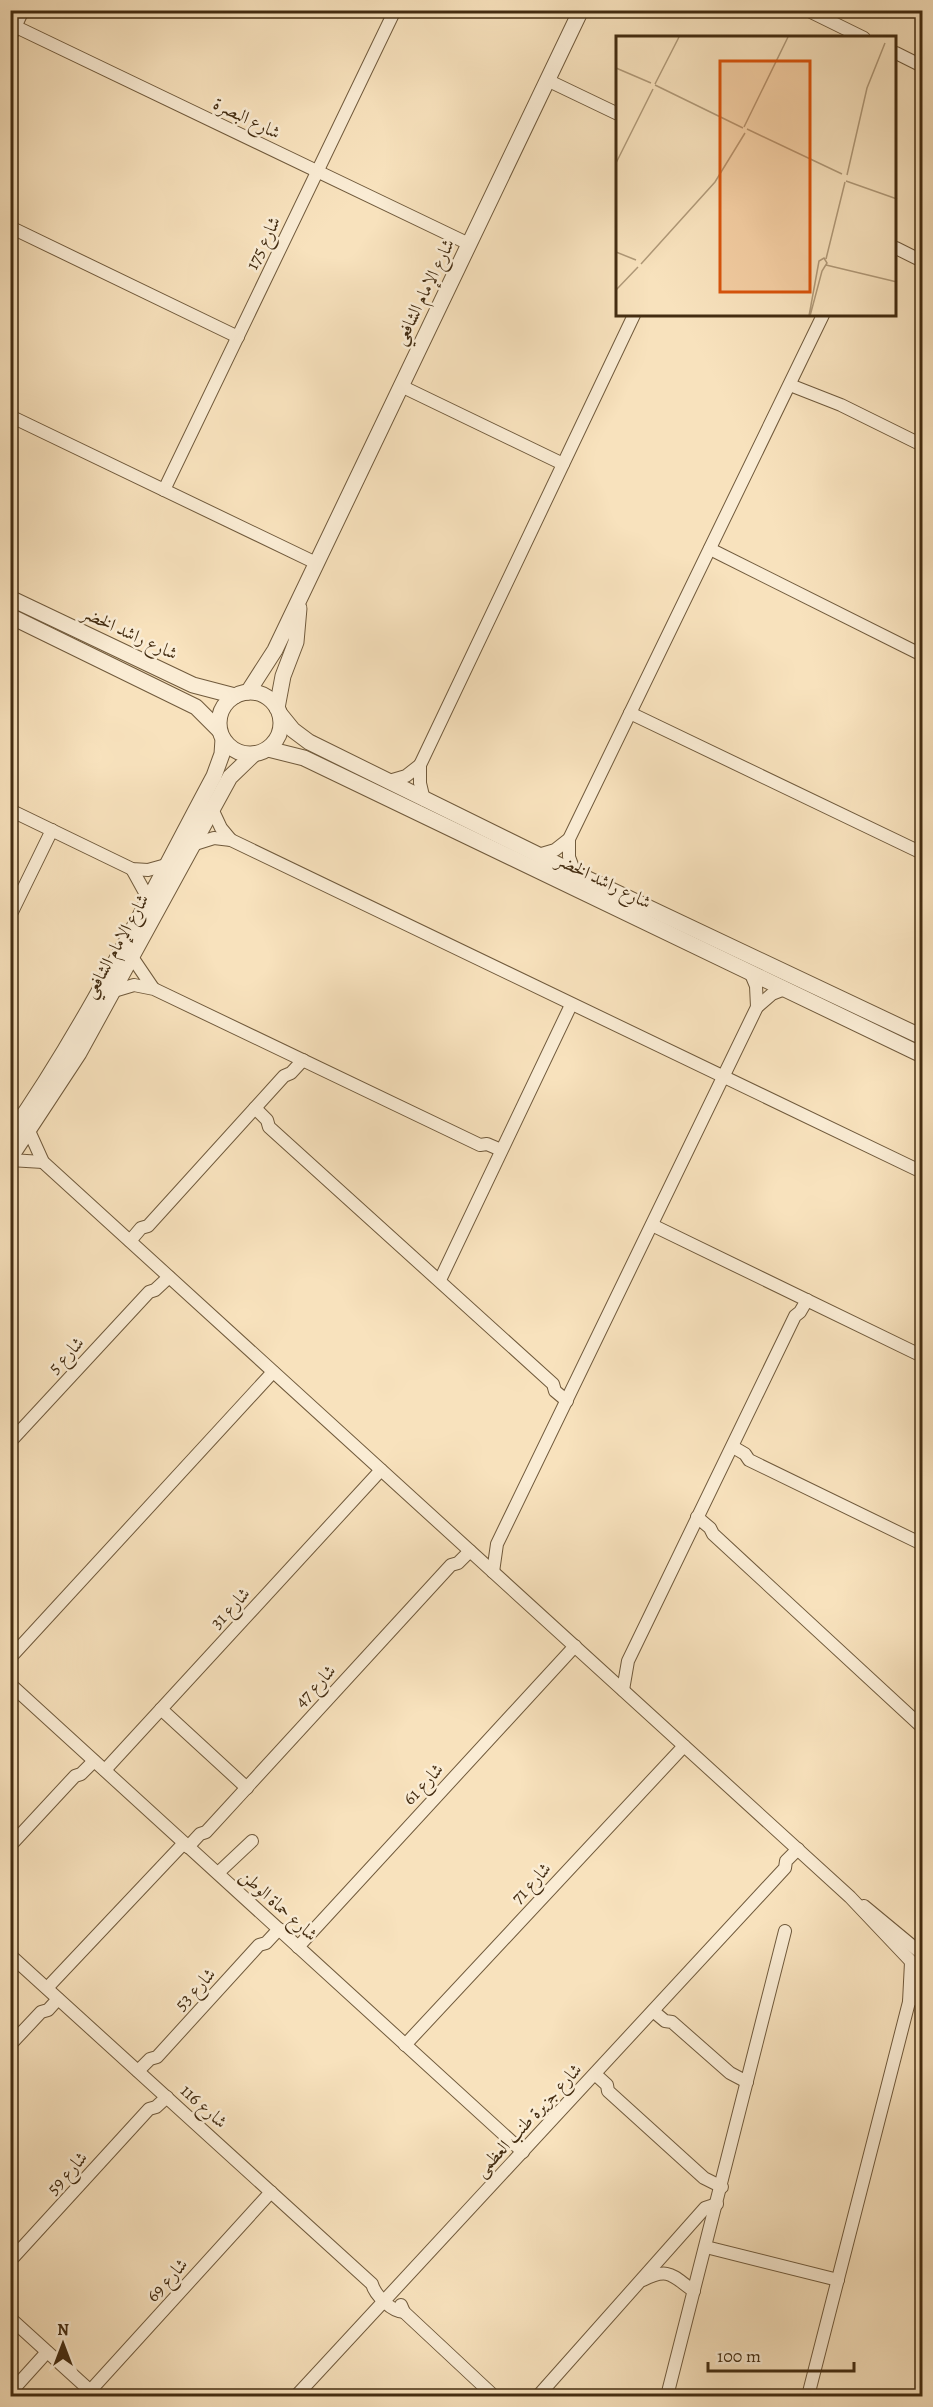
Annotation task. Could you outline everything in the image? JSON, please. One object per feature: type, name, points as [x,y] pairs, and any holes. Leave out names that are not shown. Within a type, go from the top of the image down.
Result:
[{"type":"street","points":[[12,28],[18,10]]},
{"type":"street","points":[[12,28],[23,10]]},
{"type":"street","name":"شارع 175","points":[[164,490],[395,10]]},
{"type":"street","name":"شارع الإمام الشافعي","points":[[242,694],[269,661],[580,10]]},
{"type":"street","points":[[807,10],[827,15],[861,36]]},
{"type":"street","name":"شارع البصرة","points":[[12,28],[469,244]]},
{"type":"street","points":[[897,54],[922,66]]},
{"type":"street","points":[[547,80],[616,113]]},
{"type":"street","points":[[10,227],[238,337]]},
{"type":"street","points":[[897,248],[922,261]]},
{"type":"street","points":[[424,800],[420,783],[420,765],[633,316]]},
{"type":"street","points":[[575,873],[569,857],[569,839],[824,316]]},
{"type":"street","points":[[791,381],[922,445]]},
{"type":"street","points":[[401,386],[563,464]]},
{"type":"street","points":[[10,416],[316,563]]},
{"type":"street","points":[[709,552],[922,655]]},
{"type":"street","name":"شارع الإمام الشافعي","points":[[278,711],[283,676],[296,642],[303,591]]},
{"type":"street","name":"شارع راشد الخضر","points":[[10,598],[193,685],[242,694]]},
{"type":"street","name":"شارع راشد الخضر","points":[[10,616],[196,707],[221,734]]},
{"type":"street","points":[[242,694],[268,698],[278,711],[280,729],[261,752],[236,751],[221,734],[218,722],[223,707],[242,694]]},
{"type":"street","name":"شارع راشد الخضر","points":[[278,711],[292,730],[309,742],[575,873],[922,1037]]},
{"type":"street","points":[[630,713],[922,854]]},
{"type":"street","name":"شارع الإمام الشافعي","points":[[10,1135],[67,1046],[117,960],[218,769],[221,734]]},
{"type":"street","name":"شارع الإمام الشافعي","points":[[10,1159],[114,991],[235,770],[261,752]]},
{"type":"street","name":"شارع راشد الخضر","points":[[261,752],[304,758],[922,1055]]},
{"type":"street","points":[[389,781],[406,776],[420,765]]},
{"type":"street","points":[[10,810],[132,869],[148,870],[166,865]]},
{"type":"street","points":[[213,811],[221,828],[231,840]]},
{"type":"street","points":[[10,916],[52,830]]},
{"type":"street","points":[[195,844],[214,838],[231,840],[922,1172]]},
{"type":"street","points":[[538,855],[555,850],[569,839]]},
{"type":"street","points":[[132,869],[148,898]]},
{"type":"street","points":[[132,957],[154,989]]},
{"type":"street","points":[[751,974],[756,986],[757,1007]]},
{"type":"street","points":[[114,991],[134,985],[154,989],[480,1145],[487,1144],[499,1154]]},
{"type":"street","points":[[493,1572],[497,1544],[757,1007],[772,994],[785,989]]},
{"type":"street","points":[[440,1280],[571,1005]]},
{"type":"street","points":[[133,1244],[141,1228],[148,1226],[284,1076],[285,1069],[298,1058]]},
{"type":"street","points":[[252,1111],[267,1120],[269,1127],[553,1384],[555,1391],[569,1397]]},
{"type":"street","points":[[29,1131],[43,1162],[850,1897],[922,1973]]},
{"type":"street","points":[[10,1159],[43,1162]]},
{"type":"street","points":[[652,1225],[922,1356]]},
{"type":"street","name":"شارع 5","points":[[10,1442],[149,1292],[150,1286],[166,1274]]},
{"type":"street","points":[[623,1690],[628,1661],[795,1316],[800,1312],[803,1298]]},
{"type":"street","points":[[10,1658],[273,1372]]},
{"type":"street","points":[[731,1451],[745,1454],[749,1460],[922,1544]]},
{"type":"street","name":"شارع 31","points":[[105,1770],[381,1470]]},
{"type":"street","points":[[695,1521],[706,1534],[712,1534],[922,1727]]},
{"type":"street","points":[[480,1560],[497,1544]]},
{"type":"street","name":"شارع 47","points":[[10,2045],[41,2012],[42,2005],[189,1847],[206,1838],[206,1832],[451,1565],[452,1558],[467,1548]]},
{"type":"street","name":"شارع 61","points":[[298,1947],[575,1646]]},
{"type":"street","points":[[610,1678],[628,1661]]},
{"type":"street","name":"شارع حماة الوطن","points":[[10,1684],[523,2152]]},
{"type":"street","points":[[161,1709],[247,1788]]},
{"type":"street","name":"شارع 71","points":[[405,2045],[684,1746]]},
{"type":"street","points":[[10,1846],[75,1776],[81,1774],[91,1758]]},
{"type":"street","points":[[218,1873],[252,1840]]},
{"type":"street","name":"شارع جزيرة طنب العظمى","points":[[296,2397],[785,1868],[791,1868],[801,1852]]},
{"type":"street","points":[[850,1897],[889,1925],[922,1954]]},
{"type":"street","name":"شارع 53","points":[[142,2074],[156,2063],[157,2057],[259,1945],[266,1943],[276,1927]]},
{"type":"street","points":[[667,2397],[722,2187],[784,1931]]},
{"type":"street","name":"شارع 116","points":[[10,1955],[372,2284],[374,2291],[388,2298],[397,2311],[404,2312],[494,2394]]},
{"type":"street","points":[[808,2397],[909,2002],[911,1962]]},
{"type":"street","points":[[909,2002],[922,1990]]},
{"type":"street","points":[[656,2008],[666,2022],[672,2022],[734,2076],[747,2082]]},
{"type":"street","points":[[592,2077],[603,2091],[608,2091],[704,2178],[722,2187]]},
{"type":"street","name":"شارع 59","points":[[10,2261],[149,2109],[156,2108],[164,2094]]},
{"type":"street","name":"شارع 69","points":[[93,2394],[271,2192]]},
{"type":"street","points":[[538,2394],[705,2208],[717,2204]]},
{"type":"street","points":[[706,2247],[838,2280]]},
{"type":"street","points":[[639,2282],[652,2275],[665,2273],[677,2277],[694,2291]]},
{"type":"street","points":[[10,2318],[93,2394]]},
{"type":"street","points":[[10,2393],[47,2352]]}]
